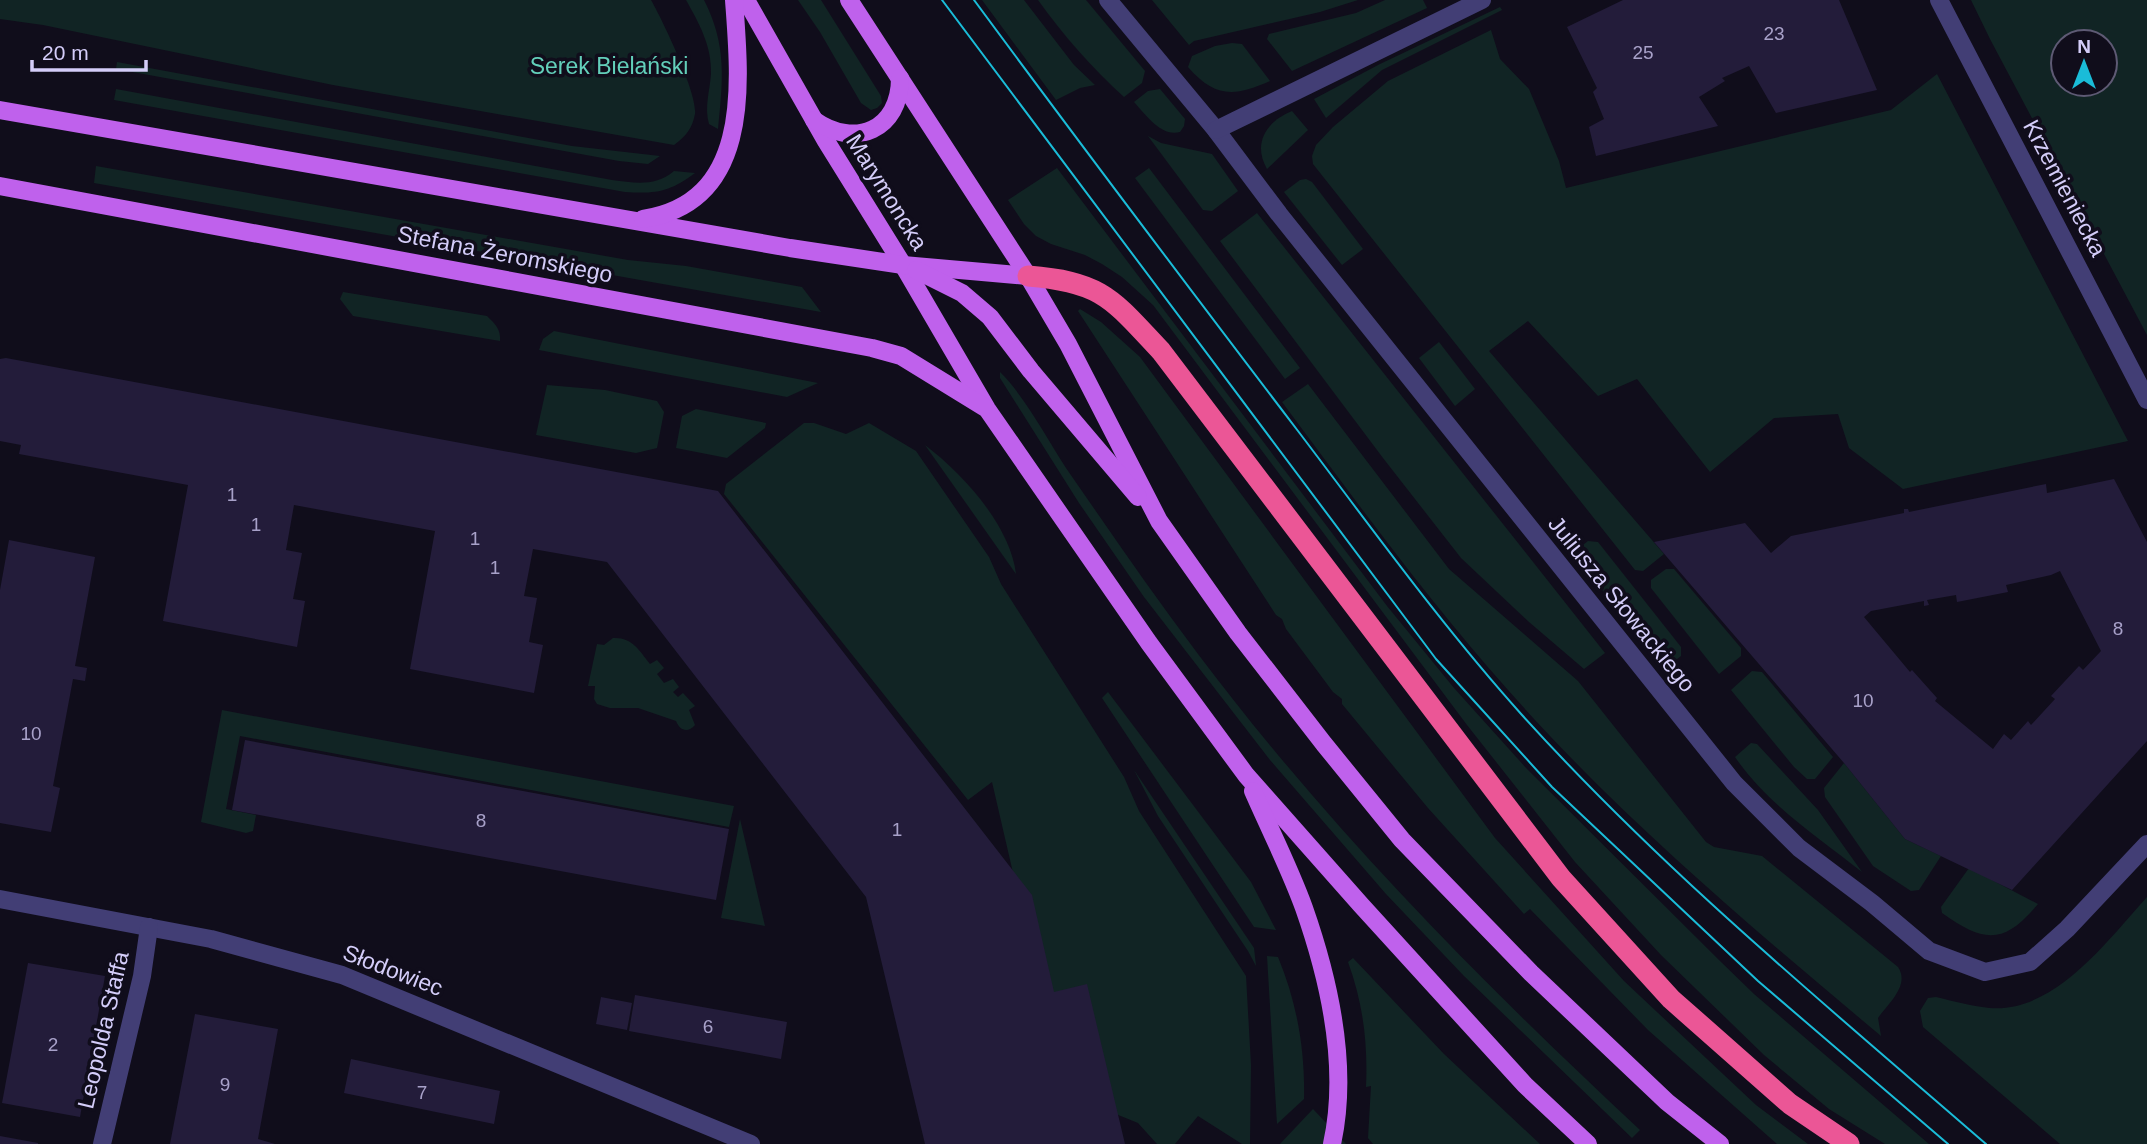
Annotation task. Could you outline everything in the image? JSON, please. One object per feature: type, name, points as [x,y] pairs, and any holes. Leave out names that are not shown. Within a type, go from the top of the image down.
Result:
[{"type":"highway","points":[[1028,276],[1077,282],[1096,290],[1115,303],[1161,351],[1561,878],[1671,999],[1790,1104],[1849,1144]]},
{"type":"main road","points":[[633,221],[653,218],[685,204],[713,178],[729,150],[736,124],[739,71],[734,0]]},
{"type":"main road","name":"Marymoncka","points":[[746,0],[814,120],[904,265],[987,409]]},
{"type":"main road","points":[[849,0],[1028,276],[1068,344],[1159,521]]},
{"type":"main road","points":[[814,120],[828,130],[845,134],[863,133],[878,126],[889,117],[896,105],[900,78]]},
{"type":"main road","points":[[0,110],[800,250],[904,265],[1028,276]]},
{"type":"main road","name":"Stefana Żeromskiego","points":[[0,186],[872,348],[901,356],[987,409]]},
{"type":"main road","points":[[904,265],[962,293],[990,317],[1031,371],[1159,521],[1238,633],[1402,840],[1531,973],[1667,1102],[1720,1144]]},
{"type":"main road","points":[[987,409],[1149,643],[1246,775],[1525,1085],[1588,1144]]},
{"type":"main road","points":[[1246,775],[1304,908],[1329,996],[1339,1093],[1332,1144]]},
{"type":"street","points":[[1108,0],[1216,130],[1482,0]]},
{"type":"street","name":"Krzemieniecka","points":[[1939,0],[2147,400]]},
{"type":"street","name":"Juliusza Słowackiego","points":[[1216,130],[1279,214],[1734,783],[1799,848],[1872,903],[1929,951],[1985,972],[2031,962],[2067,929],[2147,844]]},
{"type":"street","name":"Słodowiec","points":[[0,899],[211,939],[342,975],[751,1144]]},
{"type":"street","name":"Leopolda Staffa","points":[[102,1144],[142,976],[149,927]]},
{"type":"green space","name":"Serek Bielański","points":[[0,0],[651,0],[685,74],[695,114],[688,132],[674,145],[333,85],[43,25],[0,19]]},
{"type":"green space","points":[[686,0],[704,0],[717,32],[722,63],[718,129],[709,124],[708,118],[711,64],[707,44]]},
{"type":"green space","points":[[798,0],[821,0],[881,96],[882,103],[877,108],[871,110],[861,103]]},
{"type":"green space","points":[[982,0],[1024,0],[1074,65],[1095,85],[1080,88],[1056,100]]},
{"type":"green space","points":[[1038,0],[1086,0],[1145,71],[1142,83],[1124,97],[1078,51]]},
{"type":"green space","points":[[1152,0],[1358,0],[1320,12],[1194,41],[1189,45]]},
{"type":"green space","points":[[1385,0],[1423,0],[1427,8],[1292,71],[1267,39],[1269,34],[1356,13]]},
{"type":"green space","points":[[1971,0],[2147,0],[2147,335],[1990,39]]},
{"type":"green space","points":[[1500,7],[1502,10],[1382,70],[1326,118],[1314,99],[1380,64]]},
{"type":"green space","points":[[1491,30],[1500,59],[1529,89],[1559,161],[1566,188],[1891,110],[1937,74],[2128,441],[1903,489],[1849,448],[1838,414],[1774,418],[1710,472],[1637,379],[1598,396],[1528,321],[1489,351],[1664,554],[1643,571],[1635,570],[1313,164],[1312,156],[1316,145],[1333,127],[1388,81]]},
{"type":"green space","points":[[1242,44],[1270,81],[1246,90],[1226,92],[1207,85],[1188,67],[1192,56],[1215,46]]},
{"type":"green space","points":[[117,62],[572,146],[660,156],[648,164],[619,161],[116,69]]},
{"type":"green space","points":[[116,89],[612,180],[644,183],[660,180],[674,171],[695,173],[662,190],[646,193],[625,192],[114,100]]},
{"type":"green space","points":[[1160,89],[1185,119],[1180,132],[1173,133],[1160,128],[1134,102],[1148,91]]},
{"type":"green space","points":[[1292,111],[1308,130],[1267,169],[1261,150],[1264,134],[1275,121]]},
{"type":"green space","points":[[1148,136],[1161,143],[1212,154],[1238,191],[1212,211],[1203,210]]},
{"type":"green space","points":[[96,166],[628,260],[686,266],[802,287],[821,312],[94,183]]},
{"type":"green space","points":[[1057,168],[1387,606],[1454,688],[1527,769],[1754,994],[1929,1144],[1885,1144],[1829,1109],[1764,1055],[1661,955],[1575,862],[1467,725],[1153,305],[1122,277],[1102,264],[1085,255],[1051,244],[1036,236],[1024,224],[1008,200]]},
{"type":"green space","points":[[1149,168],[1300,368],[1285,379],[1135,178]]},
{"type":"green space","points":[[1300,180],[1312,182],[1363,249],[1342,265],[1284,192]]},
{"type":"green space","points":[[1257,213],[1605,653],[1584,669],[1461,558],[1220,241]]},
{"type":"green space","points":[[343,292],[487,316],[495,324],[500,341],[353,316],[340,299]]},
{"type":"green space","points":[[1080,309],[1101,322],[1140,357],[1495,838],[1624,981],[1756,1105],[1808,1144],[1777,1144],[1648,1030],[1530,909],[1524,914],[1428,808],[1342,704],[1342,699],[1333,692],[1286,629],[1282,619],[1276,615],[1078,311]]},
{"type":"green space","points":[[554,331],[818,383],[787,397],[539,350],[543,339]]},
{"type":"green space","points":[[1439,342],[1475,389],[1455,406],[1419,358]]},
{"type":"green space","points":[[1000,372],[1026,405],[1147,585],[1248,718],[1353,842],[1464,960],[1640,1130],[1632,1138],[1464,976],[1386,894],[1270,760],[1144,597],[1079,503],[1000,378]]},
{"type":"green space","points":[[1308,384],[1449,569],[1578,681],[1706,842],[1714,847],[1762,856],[1898,967],[1901,974],[1900,987],[1878,1018],[1881,1036],[1735,912],[1641,827],[1551,737],[1478,656],[1420,585],[1282,402]]},
{"type":"green space","points":[[547,385],[605,390],[657,401],[664,412],[657,448],[636,453],[536,435]]},
{"type":"green space","points":[[696,409],[766,423],[765,428],[727,458],[676,448],[682,416]]},
{"type":"green space","points":[[804,423],[814,423],[846,434],[869,423],[916,451],[989,557],[1001,584],[1124,777],[1139,811],[1246,976],[1251,1065],[1250,1144],[1242,1144],[1198,1116],[1175,1144],[1157,1144],[1138,1123],[1064,1093],[992,782],[968,800],[724,494],[726,484]]},
{"type":"green space","points":[[925,445],[954,470],[995,519],[1005,537],[1016,574]]},
{"type":"green space","points":[[1588,541],[1598,542],[1681,647],[1681,656],[1664,669],[1573,553]]},
{"type":"green space","points":[[1666,569],[1674,569],[1741,648],[1741,656],[1719,674],[1651,588],[1651,580]]},
{"type":"green space","points":[[613,638],[630,642],[650,664],[657,660],[664,668],[657,674],[664,683],[673,679],[679,687],[673,692],[678,697],[683,693],[695,706],[689,710],[695,725],[692,728],[684,730],[676,721],[638,708],[610,708],[597,704],[594,699],[595,686],[588,686],[597,644],[604,645]]},
{"type":"green space","points":[[1752,671],[1762,672],[1833,757],[1815,779],[1807,779],[1794,767],[1731,690]]},
{"type":"green space","points":[[1108,692],[1251,882],[1276,930],[1254,927],[1102,698]]},
{"type":"green space","points":[[222,710],[734,806],[729,827],[240,736],[226,809],[256,815],[253,831],[246,833],[201,822]]},
{"type":"green space","points":[[1751,743],[1757,744],[1818,810],[1862,872],[1794,819],[1748,774],[1735,757]]},
{"type":"green space","points":[[1844,763],[1905,839],[1941,856],[1919,890],[1911,891],[1873,866],[1825,797],[1824,788]]},
{"type":"green space","points":[[1134,770],[1254,948],[1256,966],[1158,816]]},
{"type":"green space","points":[[740,819],[765,926],[721,918]]},
{"type":"green space","points":[[1969,868],[2038,904],[2015,927],[2004,933],[1993,935],[1970,930],[1942,913],[1941,907]]},
{"type":"green space","points":[[2147,897],[2147,1144],[2060,1144],[1923,1027],[1920,1011],[1928,998],[1936,997],[1989,1008],[2013,1007],[2036,999],[2078,971]]},
{"type":"green space","points":[[1267,956],[1278,957],[1285,974],[1295,1009],[1303,1062],[1304,1099],[1277,1124]]},
{"type":"green space","points":[[1353,958],[1444,1054],[1540,1144],[1373,1144],[1368,1138],[1371,1086],[1366,1087],[1363,1023],[1348,962]]},
{"type":"green space","points":[[1313,1109],[1346,1144],[1280,1144]]},
{"type":"building","points":[[1623,0],[1839,0],[1877,90],[1776,113],[1749,66],[1722,78],[1725,81],[1699,97],[1718,126],[1596,156],[1589,127],[1604,119],[1593,92],[1597,88],[1567,27]]},
{"type":"building","points":[[0,359],[718,491],[1032,895],[1054,992],[1087,984],[1125,1144],[925,1144],[866,897],[607,562],[533,549],[524,596],[537,598],[529,642],[543,645],[534,693],[410,669],[435,531],[294,505],[286,550],[302,553],[293,599],[305,601],[297,647],[163,621],[188,485],[19,454],[21,445],[0,441]]},
{"type":"building","points":[[2114,479],[2147,542],[2147,741],[2012,890],[1905,839],[1844,763],[1654,542],[1745,523],[1771,553],[1791,536],[1904,513],[1904,509],[1909,512],[2046,484],[2047,493]],"holes":[[[2060,571],[2101,651],[2083,670],[2079,666],[2051,696],[2055,699],[2031,725],[2028,721],[2011,740],[2004,734],[1993,749],[1935,701],[1937,698],[1912,670],[1910,672],[1864,617],[1871,611],[1924,601],[1924,606],[1929,605],[1927,600],[1956,595],[1957,602],[2008,592],[2006,585]]]},
{"type":"building","points":[[9,540],[95,557],[75,666],[87,668],[85,681],[73,679],[53,786],[60,788],[51,832],[0,823],[0,590]]},
{"type":"building","points":[[245,740],[729,829],[716,900],[232,810]]},
{"type":"building","points":[[28,963],[105,976],[80,1117],[2,1103]]},
{"type":"building","points":[[635,995],[787,1022],[781,1059],[629,1031]]},
{"type":"building","points":[[601,997],[632,1003],[627,1030],[596,1024]]},
{"type":"building","points":[[195,1014],[278,1029],[258,1139],[275,1144],[170,1144]]},
{"type":"building","points":[[351,1059],[500,1091],[494,1124],[344,1093]]},
{"type":"building","points":[[0,1136],[38,1143],[38,1144],[0,1144]]},
{"type":"tram line","points":[[942,0],[1436,659],[1552,787],[1758,981],[1948,1144]]},
{"type":"tram line","points":[[974,0],[1407,576],[1522,715],[1576,773],[1689,883],[1986,1144]]}]
